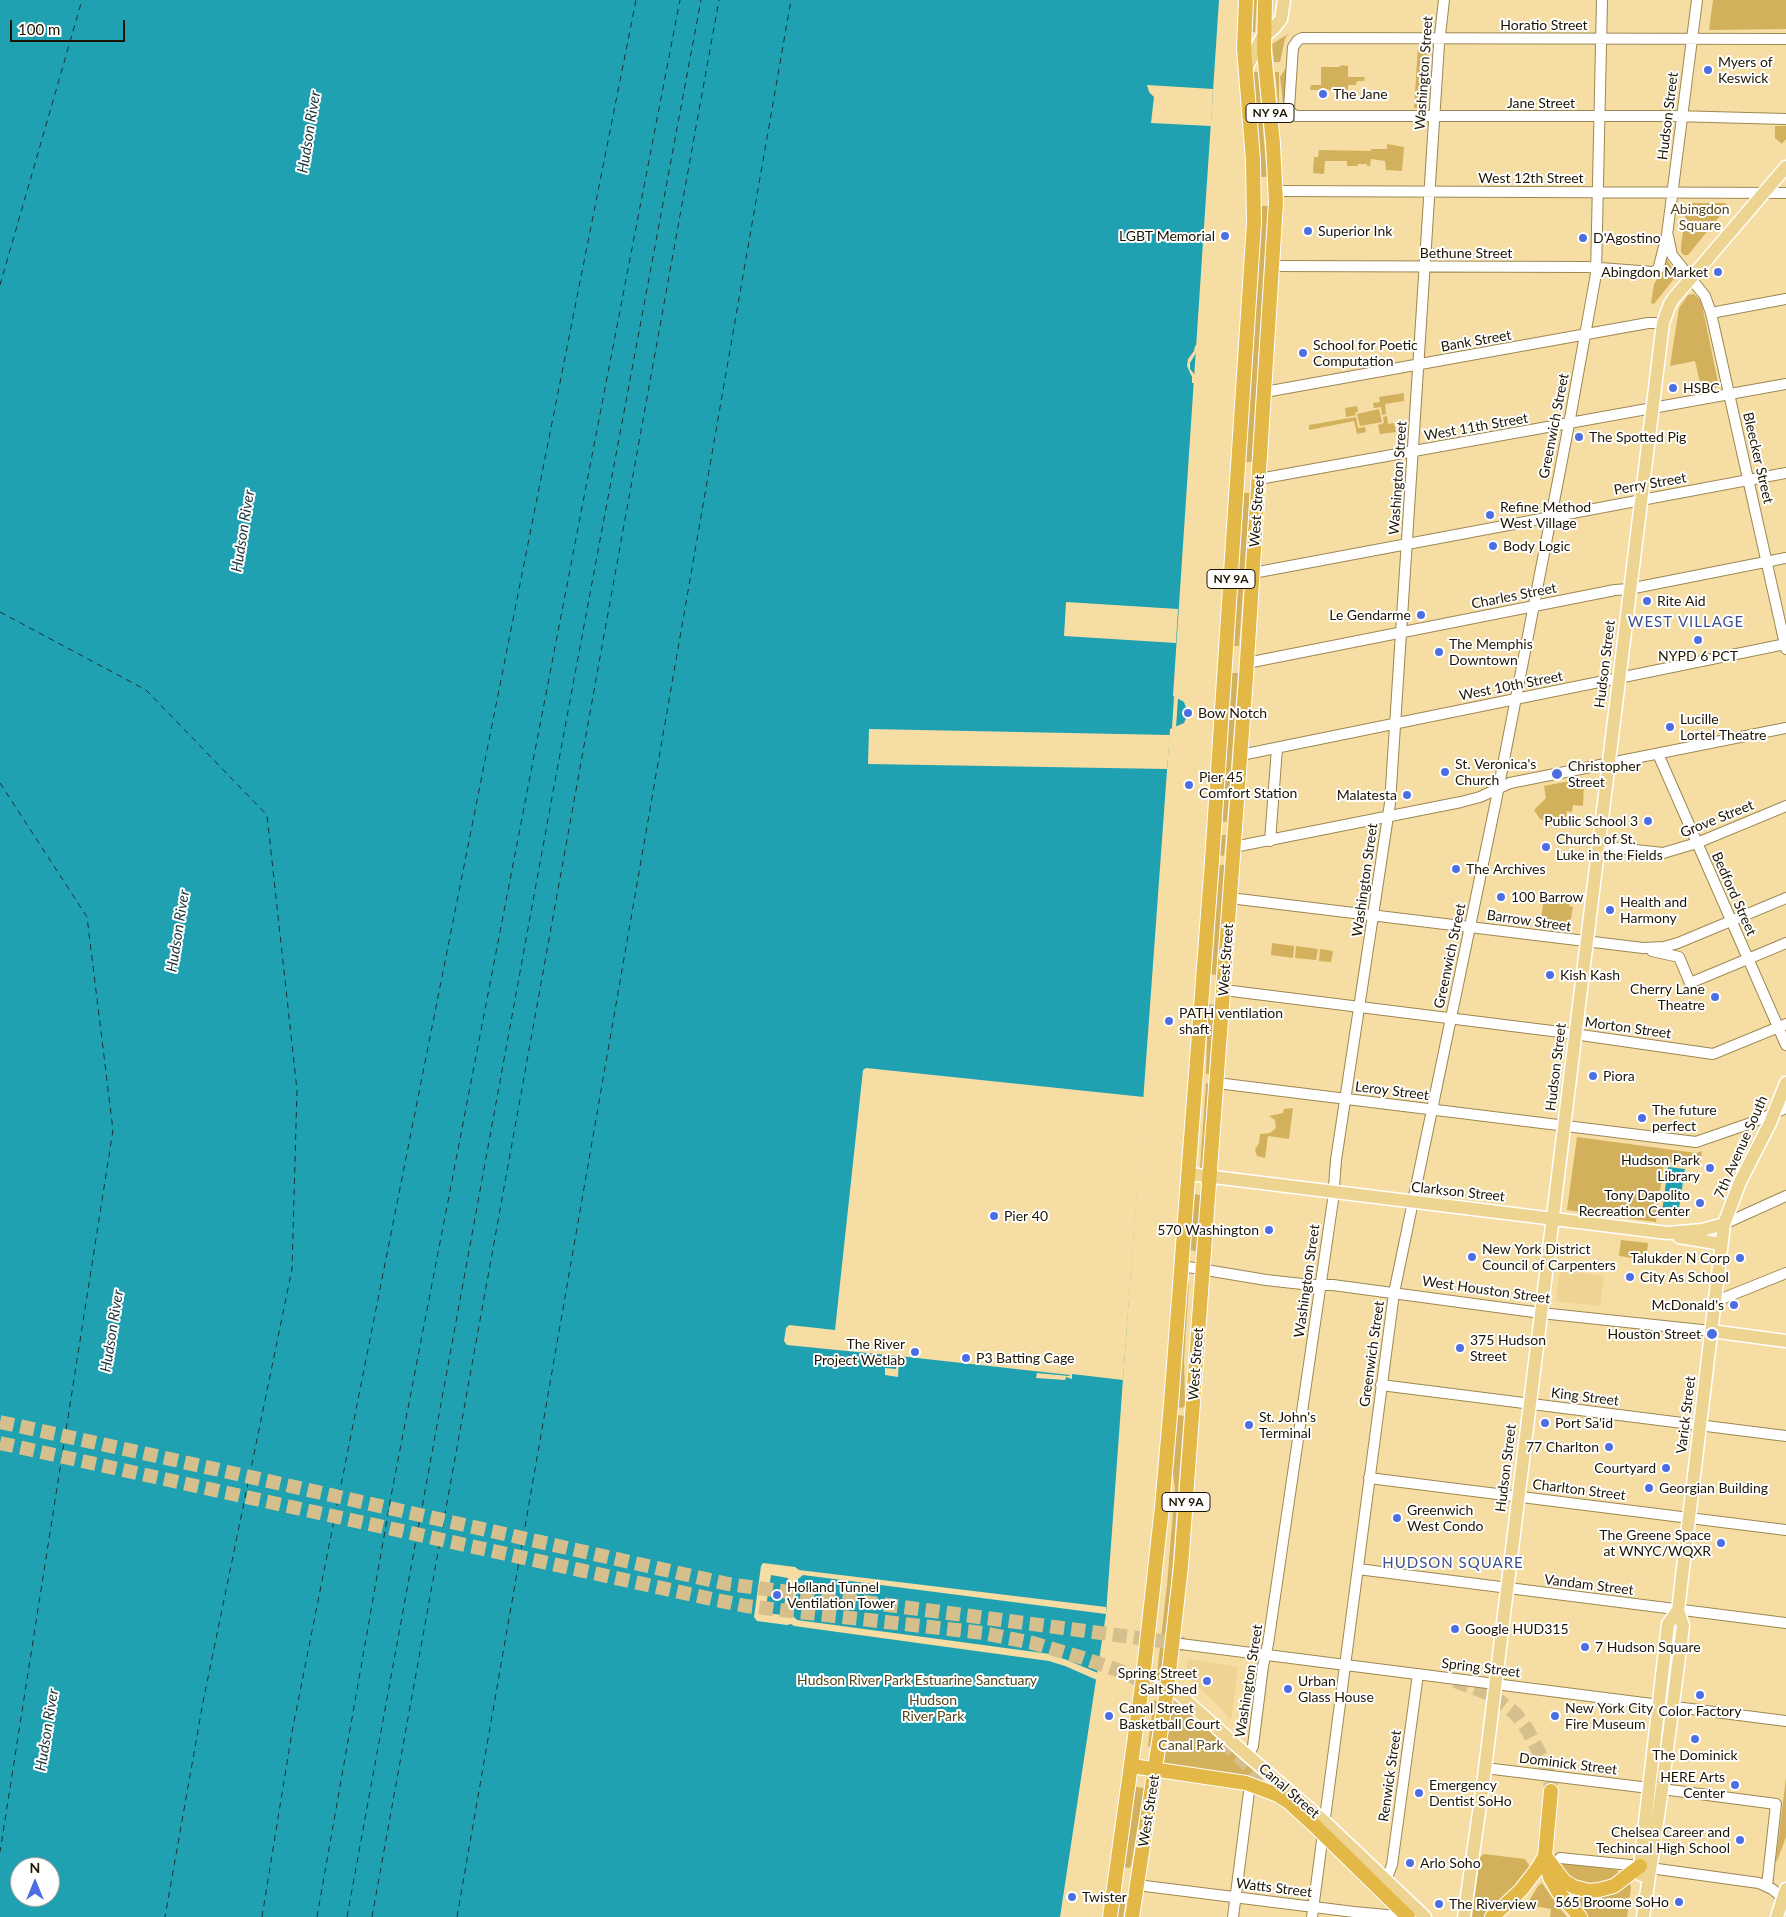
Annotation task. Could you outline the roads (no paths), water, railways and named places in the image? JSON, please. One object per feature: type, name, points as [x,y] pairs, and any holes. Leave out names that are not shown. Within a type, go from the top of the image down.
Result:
[{"type":"highway","name":"West Street","points":[[1110,1917],[1132,1766],[1162,1507],[1189,1174],[1254,223],[1253,160],[1244,29],[1246,0]]},
{"type":"highway","name":"West Street","points":[[1132,1917],[1167,1690],[1182,1560],[1241,755],[1273,266],[1276,191],[1263,36],[1265,0]]},
{"type":"highway","name":"Canal Street","points":[[1132,1766],[1250,1784],[1284,1798],[1324,1828],[1408,1917]]},
{"type":"highway","points":[[1507,1917],[1526,1894],[1542,1862],[1551,1791]]},
{"type":"highway","points":[[1542,1862],[1564,1881],[1574,1887],[1589,1891],[1614,1886],[1645,1867]]},
{"type":"highway","points":[[1492,1917],[1517,1894],[1542,1862]]},
{"type":"highway","points":[[1542,1862],[1556,1888],[1580,1917]]},
{"type":"main road","points":[[1246,68],[1263,36],[1274,28],[1281,19],[1284,0]]},
{"type":"main road","points":[[1691,278],[1786,166]]},
{"type":"main road","name":"Hudson Street","points":[[1464,1917],[1485,1768],[1553,1220],[1651,409],[1663,323],[1670,304],[1691,278]]},
{"type":"main road","name":"7th Avenue South","points":[[1724,1224],[1740,1182],[1786,1083]]},
{"type":"main road","name":"Clarkson Street","points":[[1189,1174],[1668,1233],[1702,1230],[1724,1224]]},
{"type":"main road","name":"Varick Street","points":[[1635,1917],[1641,1881],[1662,1790],[1673,1706],[1683,1626],[1678,1610],[1724,1224]]},
{"type":"main road","points":[[1668,1233],[1686,1239],[1721,1244]]},
{"type":"main road","name":"West Houston Street","points":[[1711,1331],[1786,1341]]},
{"type":"main road","name":"Varick Street","points":[[1643,1917],[1649,1788],[1668,1624],[1678,1610]]},
{"type":"main road","name":"Canal Street","points":[[1142,1686],[1180,1694],[1283,1785],[1324,1828],[1386,1880],[1425,1917]]},
{"type":"main road","points":[[1777,1917],[1785,1896]]},
{"type":"street","name":"Washington Street","points":[[1248,1756],[1253,1746],[1321,1285],[1345,1099],[1388,816],[1414,453],[1434,117],[1444,0]]},
{"type":"street","name":"Greenwich Street","points":[[1312,1912],[1394,1293],[1498,788],[1569,424],[1597,267],[1602,0]]},
{"type":"street","name":"Hudson Street","points":[[1659,269],[1668,235],[1697,0]]},
{"type":"street","name":"Horatio Street","points":[[1296,116],[1288,108],[1293,47],[1302,38],[1786,39]]},
{"type":"street","name":"Jane Street","points":[[1296,116],[1600,116],[1786,119]]},
{"type":"street","name":"West 12th Street","points":[[1276,191],[1786,193]]},
{"type":"street","name":"Hudson Street","points":[[1668,235],[1672,255],[1691,278]]},
{"type":"street","name":"Bethune Street","points":[[1273,266],[1597,267],[1653,272],[1659,269]]},
{"type":"street","name":"Bleecker Street","points":[[1691,278],[1705,296],[1712,313],[1785,646]]},
{"type":"street","points":[[1712,313],[1786,299]]},
{"type":"street","name":"Bank Street","points":[[1265,392],[1648,323],[1663,323]]},
{"type":"street","name":"West 11th Street","points":[[1259,479],[1414,453],[1786,384]]},
{"type":"street","name":"Perry Street","points":[[1253,572],[1786,473]]},
{"type":"street","name":"Charles Street","points":[[1247,663],[1786,558]]},
{"type":"street","name":"West 10th Street","points":[[1241,755],[1785,646]]},
{"type":"street","points":[[1234,847],[1467,800],[1510,783],[1786,728]]},
{"type":"street","points":[[1270,840],[1276,748]]},
{"type":"street","name":"Bedford Street","points":[[1658,754],[1748,958],[1782,1026],[1786,1045]]},
{"type":"street","name":"Grove Street","points":[[1598,846],[1663,853],[1697,843],[1786,806]]},
{"type":"street","name":"Barrow Street","points":[[1230,898],[1643,948],[1664,947],[1786,898]]},
{"type":"street","points":[[1643,948],[1679,957],[1690,982],[1786,943]]},
{"type":"street","name":"Morton Street","points":[[1224,990],[1451,1018],[1713,1054],[1782,1026]]},
{"type":"street","name":"Leroy Street","points":[[1217,1083],[1696,1142],[1772,1114]]},
{"type":"street","points":[[1772,1114],[1786,1108]]},
{"type":"street","points":[[1724,1224],[1786,1196]]},
{"type":"street","name":"West Houston Street","points":[[1182,1266],[1266,1280],[1394,1293],[1711,1331]]},
{"type":"street","points":[[1714,1302],[1786,1273]]},
{"type":"street","name":"King Street","points":[[1381,1385],[1786,1436]]},
{"type":"street","name":"Charlton Street","points":[[1369,1478],[1786,1530]]},
{"type":"street","name":"Vandam Street","points":[[1358,1569],[1786,1623]]},
{"type":"street","name":"Spring Street","points":[[1173,1643],[1786,1721]]},
{"type":"street","name":"Renwick Street","points":[[1386,1880],[1392,1865],[1418,1674]]},
{"type":"street","name":"Dominick Street","points":[[1485,1768],[1649,1788]]},
{"type":"street","points":[[1233,1917],[1250,1784]]},
{"type":"street","points":[[1662,1790],[1776,1804],[1767,1886]]},
{"type":"street","points":[[1560,1858],[1746,1880],[1767,1886],[1785,1896]]},
{"type":"street","name":"Watts Street","points":[[1137,1885],[1235,1898],[1312,1912],[1408,1917]]},
{"type":"water","name":"Hudson River","points":[[0,0],[1219,0],[1173,696],[1184,702],[1188,713],[1184,723],[1170,729],[1106,1614],[1060,1917],[0,1917]]},
{"type":"water","points":[[1668,1167],[1685,1169],[1678,1215],[1662,1212]]},
{"type":"tunnel","points":[[0,1422],[728,1584],[1184,1644]]},
{"type":"tunnel","points":[[0,1443],[746,1606],[983,1633],[1033,1643],[1123,1672],[1157,1688],[1189,1710]]},
{"type":"tunnel","points":[[1455,1681],[1490,1694],[1515,1713],[1527,1729],[1542,1758],[1550,1777],[1551,1791]]},
{"type":"tunnel","points":[[1223,1741],[1279,1796]]},
{"type":"place","name":"Myers of Keswick","points":[[1708,70]]},
{"type":"place","name":"The Jane","points":[[1323,94]]},
{"type":"place","name":"Superior Ink","points":[[1308,231]]},
{"type":"place","name":"LGBT Memorial","points":[[1225,236]]},
{"type":"place","name":"D'Agostino","points":[[1583,238]]},
{"type":"place","name":"Abingdon Market","points":[[1718,272]]},
{"type":"place","name":"School for Poetic Computation","points":[[1303,353]]},
{"type":"place","name":"HSBC","points":[[1673,388]]},
{"type":"place","name":"The Spotted Pig","points":[[1579,437]]},
{"type":"place","name":"Refine Method West Village","points":[[1490,515]]},
{"type":"place","name":"Body Logic","points":[[1493,546]]},
{"type":"place","name":"Rite Aid","points":[[1647,601]]},
{"type":"place","name":"Le Gendarme","points":[[1421,615]]},
{"type":"place","name":"NYPD 6 PCT","points":[[1698,640]]},
{"type":"place","name":"The Memphis Downtown","points":[[1439,652]]},
{"type":"place","name":"Bow Notch","points":[[1188,713]]},
{"type":"place","name":"Lucille Lortel Theatre","points":[[1670,727]]},
{"type":"place","name":"St. Veronica's Church","points":[[1445,772]]},
{"type":"place","name":"Christopher Street","points":[[1557,774]]},
{"type":"place","name":"Pier 45 Comfort Station","points":[[1189,785]]},
{"type":"place","name":"Malatesta","points":[[1407,795]]},
{"type":"place","name":"Public School 3","points":[[1648,821]]},
{"type":"place","name":"Church of St. Luke in the Fields","points":[[1546,847]]},
{"type":"place","name":"The Archives","points":[[1456,869]]},
{"type":"place","name":"100 Barrow","points":[[1501,897]]},
{"type":"place","name":"Health and Harmony","points":[[1610,910]]},
{"type":"place","name":"Kish Kash","points":[[1550,975]]},
{"type":"place","name":"Cherry Lane Theatre","points":[[1715,997]]},
{"type":"place","name":"PATH ventilation shaft","points":[[1169,1021]]},
{"type":"place","name":"Piora","points":[[1593,1076]]},
{"type":"place","name":"The future perfect","points":[[1642,1118]]},
{"type":"place","name":"Hudson Park Library","points":[[1710,1168]]},
{"type":"place","name":"Tony Dapolito Recreation Center","points":[[1700,1203]]},
{"type":"place","name":"Pier 40","points":[[994,1216]]},
{"type":"place","name":"570 Washington","points":[[1269,1230]]},
{"type":"place","name":"New York District Council of Carpenters","points":[[1472,1257]]},
{"type":"place","name":"Talukder N Corp","points":[[1740,1258]]},
{"type":"place","name":"City As School","points":[[1630,1277]]},
{"type":"place","name":"McDonald's","points":[[1734,1305]]},
{"type":"place","name":"Houston Street","points":[[1712,1334]]},
{"type":"place","name":"375 Hudson Street","points":[[1460,1348]]},
{"type":"place","name":"The River Project Wetlab","points":[[915,1352]]},
{"type":"place","name":"P3 Batting Cage","points":[[966,1358]]},
{"type":"place","name":"Port Sa'id","points":[[1545,1423]]},
{"type":"place","name":"St. John's Terminal","points":[[1249,1425]]},
{"type":"place","name":"77 Charlton","points":[[1609,1447]]},
{"type":"place","name":"Courtyard","points":[[1666,1468]]},
{"type":"place","name":"Georgian Building","points":[[1649,1488]]},
{"type":"place","name":"Greenwich West Condo","points":[[1397,1518]]},
{"type":"place","name":"The Greene Space at WNYC/WQXR","points":[[1721,1543]]},
{"type":"place","name":"Holland Tunnel Ventilation Tower","points":[[777,1595]]},
{"type":"place","name":"Google HUD315","points":[[1455,1629]]},
{"type":"place","name":"7 Hudson Square","points":[[1585,1647]]},
{"type":"place","name":"Spring Street Salt Shed","points":[[1207,1681]]},
{"type":"place","name":"Urban Glass House","points":[[1288,1689]]},
{"type":"place","name":"Color Factory","points":[[1700,1695]]},
{"type":"place","name":"Canal Street Basketball Court","points":[[1109,1716]]},
{"type":"place","name":"New York City Fire Museum","points":[[1555,1716]]},
{"type":"place","name":"The Dominick","points":[[1695,1739]]},
{"type":"place","name":"HERE Arts Center","points":[[1735,1785]]},
{"type":"place","name":"Emergency Dentist SoHo","points":[[1419,1793]]},
{"type":"place","name":"Chelsea Career and Techincal High School","points":[[1740,1840]]},
{"type":"place","name":"Arlo Soho","points":[[1410,1863]]},
{"type":"place","name":"Twister","points":[[1072,1897]]},
{"type":"place","name":"565 Broome SoHo","points":[[1679,1902]]},
{"type":"place","name":"The Riverview","points":[[1439,1904]]},
{"type":"district","name":"WEST VILLAGE","points":[[1686,622]]},
{"type":"district","name":"HUDSON SQUARE","points":[[1453,1563]]},
{"type":"park label","name":"Abingdon Square","points":[[1700,217]]},
{"type":"park label","name":"Hudson River Park Estuarine Sanctuary","points":[[917,1680]]},
{"type":"park label","name":"Hudson River Park","points":[[933,1708]]},
{"type":"park label","name":"Canal Park","points":[[1191,1745]]}]
